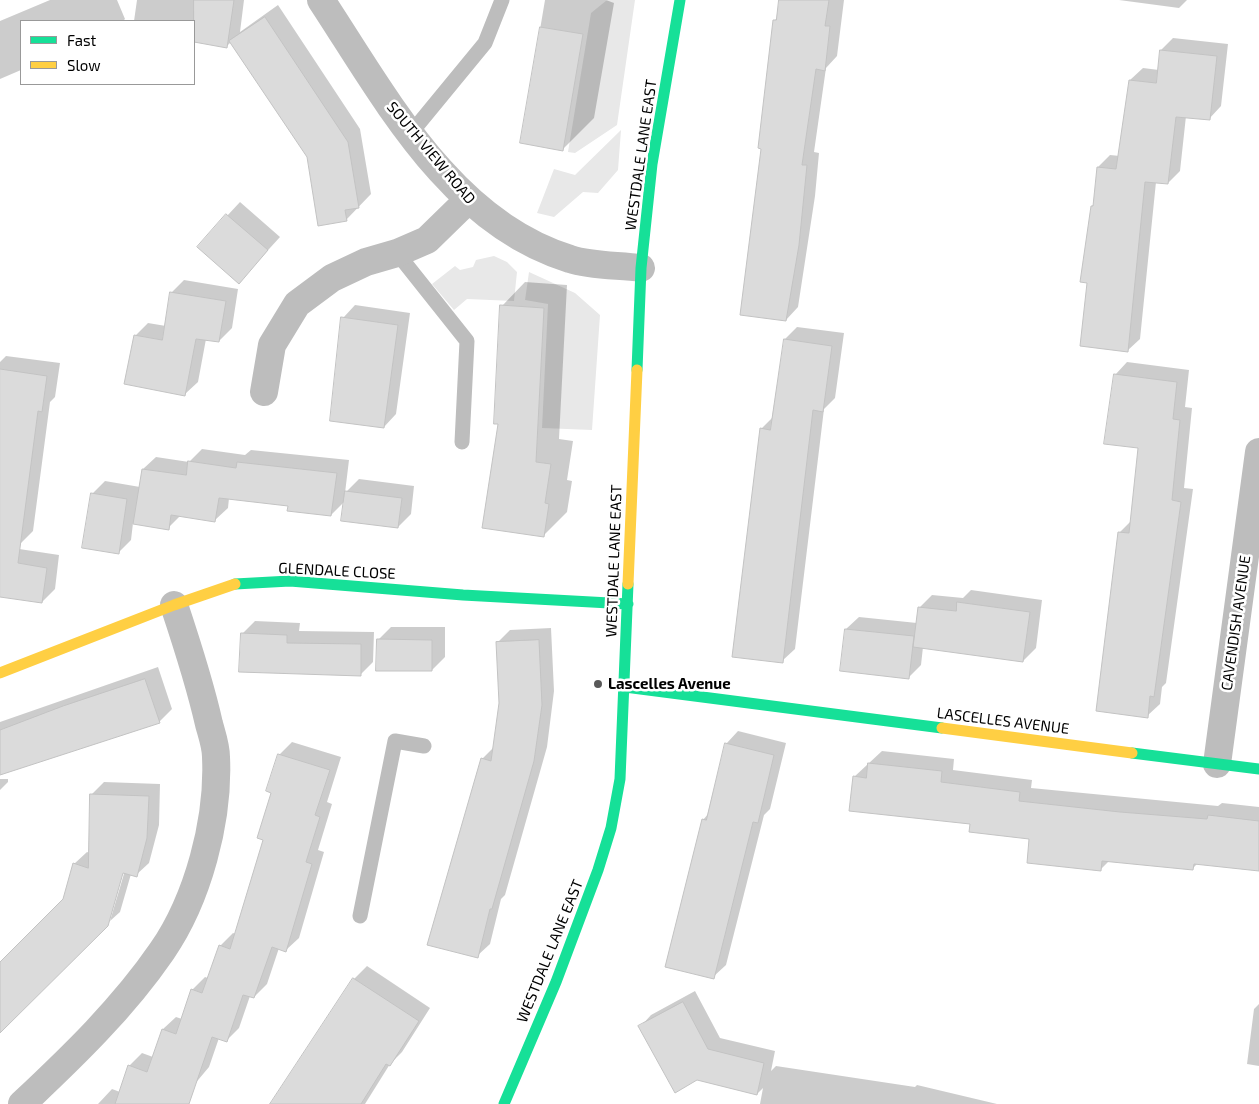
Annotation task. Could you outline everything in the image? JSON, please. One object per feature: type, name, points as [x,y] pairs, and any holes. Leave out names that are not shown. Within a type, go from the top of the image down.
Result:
[{"type":"street","name":"SOUTH VIEW ROAD","points":[[321,0],[392,108],[411,133],[468,200],[493,221],[525,240],[571,260],[641,268]]},
{"type":"street","name":"WESTDALE LANE EAST","points":[[504,1104],[556,982],[598,870],[611,828],[620,779],[641,268],[652,164],[680,0]]},
{"type":"street","points":[[264,392],[272,345],[297,304],[332,278],[366,262],[397,253],[427,240],[468,200]]},
{"type":"street","name":"CAVENDISH AVENUE","points":[[1217,764],[1259,452]]},
{"type":"street","name":"GLENDALE CLOSE","points":[[0,673],[174,604],[235,584],[290,580],[463,595],[628,604]]},
{"type":"street","points":[[22,1104],[106,1022],[163,950],[188,902],[208,844],[215,801],[216,756],[205,704],[174,604]]},
{"type":"street","name":"LASCELLES AVENUE","points":[[625,688],[1259,768]]},
{"type":"lane","points":[[411,133],[485,43],[502,0]]},
{"type":"lane","points":[[397,253],[467,341],[462,442]]},
{"type":"lane","points":[[360,916],[395,741],[424,746]]},
{"type":"shaded area","points":[[607,0],[635,0],[617,125],[575,153],[568,152],[591,13]]},
{"type":"shaded area","points":[[621,130],[618,170],[598,193],[583,192],[554,217],[537,213],[554,169],[575,175]]},
{"type":"shaded area","points":[[494,256],[507,262],[517,272],[514,301],[467,299],[454,310],[432,284],[455,266],[460,270],[473,267],[476,260]]},
{"type":"shaded area","points":[[529,272],[575,293],[600,315],[592,430],[542,428],[548,304],[525,300]]},
{"type":"building","points":[[194,0],[234,0],[227,48],[195,42]]},
{"type":"building","points":[[779,0],[829,0],[825,26],[830,26],[825,71],[816,69],[802,165],[807,165],[799,245],[786,321],[740,315],[761,149],[758,148],[773,20],[776,20]]},
{"type":"building","points":[[265,17],[348,142],[359,208],[345,210],[347,221],[318,226],[307,157],[229,41]]},
{"type":"building","points":[[540,27],[583,34],[563,151],[520,143]]},
{"type":"building","points":[[1160,50],[1217,56],[1210,120],[1176,117],[1168,184],[1145,182],[1128,352],[1080,346],[1087,283],[1080,282],[1091,206],[1093,206],[1097,167],[1116,169],[1129,80],[1156,83]]},
{"type":"building","points":[[226,214],[268,250],[239,284],[197,247]]},
{"type":"building","points":[[170,292],[226,301],[219,342],[196,339],[185,396],[124,384],[134,335],[162,340]]},
{"type":"building","points":[[500,305],[544,308],[536,462],[551,464],[545,503],[549,504],[544,537],[482,528],[498,424],[494,424]]},
{"type":"building","points":[[341,317],[398,325],[384,428],[330,421]]},
{"type":"building","points":[[784,339],[832,346],[823,412],[813,410],[783,663],[732,657],[760,428],[770,430]]},
{"type":"building","points":[[0,369],[47,376],[42,412],[38,411],[18,563],[47,568],[42,603],[0,597]]},
{"type":"building","points":[[1114,374],[1177,382],[1173,419],[1180,420],[1172,500],[1181,502],[1154,697],[1150,696],[1148,718],[1096,711],[1118,532],[1129,533],[1138,448],[1104,444]]},
{"type":"building","points":[[188,461],[236,468],[237,462],[337,473],[331,516],[287,511],[288,506],[219,498],[215,522],[171,515],[169,530],[133,524],[142,469],[186,475]]},
{"type":"building","points":[[345,491],[402,498],[398,528],[341,521]]},
{"type":"building","points":[[91,493],[127,499],[119,554],[82,548]]},
{"type":"building","points":[[957,602],[1030,612],[1023,662],[913,647],[918,607],[956,611]]},
{"type":"building","points":[[845,629],[914,636],[909,679],[840,671]]},
{"type":"building","points":[[241,633],[287,635],[287,643],[361,644],[361,676],[239,672]]},
{"type":"building","points":[[377,639],[432,640],[432,671],[376,671]]},
{"type":"building","points":[[539,640],[542,705],[534,761],[492,909],[490,909],[478,958],[427,945],[481,758],[491,761],[499,703],[496,642]]},
{"type":"building","points":[[145,679],[160,723],[0,775],[0,730],[63,706]]},
{"type":"building","points":[[725,743],[774,755],[758,823],[753,822],[714,979],[665,967],[702,819],[706,820]]},
{"type":"building","points":[[278,754],[330,770],[315,815],[320,817],[306,862],[312,864],[286,952],[272,947],[254,998],[243,995],[227,1042],[212,1037],[189,1104],[115,1104],[128,1065],[147,1072],[162,1029],[176,1034],[191,989],[202,993],[219,945],[230,949],[263,840],[257,838],[271,793],[266,791]]},
{"type":"building","points":[[868,763],[942,771],[941,782],[1020,792],[1019,801],[1120,812],[1207,819],[1208,815],[1259,821],[1259,871],[1194,864],[1193,870],[1102,861],[1101,871],[1027,863],[1029,839],[969,832],[970,824],[849,811],[853,776],[866,778]]},
{"type":"building","points":[[90,794],[149,796],[147,838],[137,877],[123,873],[108,926],[0,1033],[0,962],[63,899],[73,863],[88,868]]},
{"type":"building","points":[[353,978],[419,1021],[390,1066],[386,1064],[361,1104],[270,1104]]},
{"type":"building","points":[[683,1002],[708,1049],[764,1063],[757,1095],[697,1080],[675,1093],[638,1026]]},
{"type":"traffic: fast","points":[[637,370],[641,268],[652,164],[680,0]]},
{"type":"traffic: fast","points":[[235,584],[290,581],[463,595],[628,604]]},
{"type":"traffic: fast","points":[[504,1104],[556,982],[598,870],[611,828],[620,779],[628,584]]},
{"type":"traffic: fast","points":[[625,687],[942,728]]},
{"type":"traffic: fast","points":[[1132,753],[1259,769]]},
{"type":"traffic: slow","points":[[628,584],[637,370]]},
{"type":"traffic: slow","points":[[0,673],[174,605],[235,584]]},
{"type":"traffic: slow","points":[[942,728],[1132,753]]},
{"type":"place","name":"Lascelles Avenue","points":[[598,684]]}]
